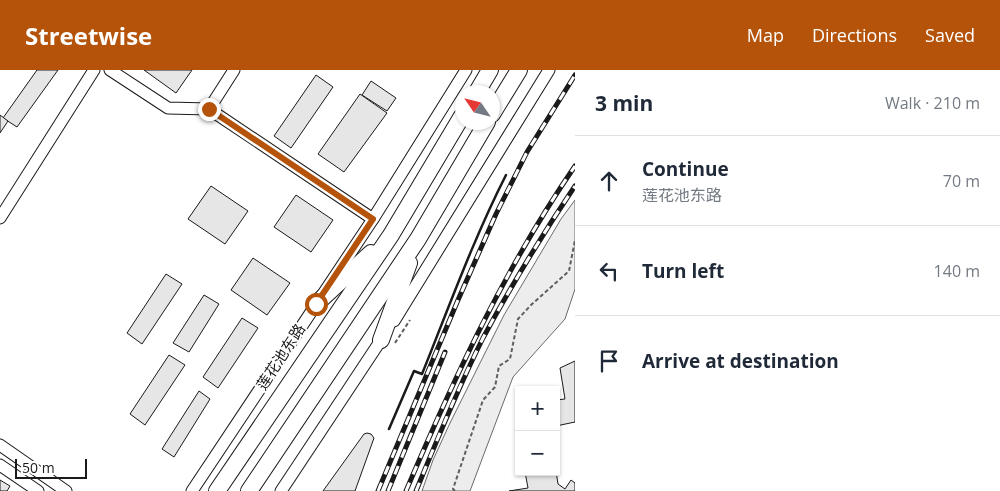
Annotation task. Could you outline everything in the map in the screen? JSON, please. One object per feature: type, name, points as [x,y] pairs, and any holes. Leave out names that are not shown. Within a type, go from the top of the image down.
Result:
[{"type":"highway","points":[[481,85],[490,70]]},
{"type":"highway","points":[[500,100],[518,70]]},
{"type":"highway","name":"莲花池东路","points":[[217,491],[391,235],[455,128]]},
{"type":"highway","points":[[248,491],[266,467],[418,239],[482,130]]},
{"type":"highway","points":[[316,304],[391,235]]},
{"type":"highway","points":[[387,343],[418,239]]},
{"type":"street","points":[[0,218],[94,70]]},
{"type":"street","points":[[110,70],[168,108],[209,109],[373,219]]},
{"type":"street","points":[[209,109],[234,70]]},
{"type":"street","name":"莲花池东路","points":[[192,491],[373,219],[466,70]]},
{"type":"street","points":[[281,491],[387,343],[549,70]]},
{"type":"street","points":[[0,445],[66,491]]},
{"type":"street","points":[[0,465],[38,491]]},
{"type":"path","points":[[455,491],[453,489],[484,400],[495,387],[499,366],[510,359],[518,319],[568,271],[575,240]]},
{"type":"path","points":[[387,343],[410,320]]},
{"type":"shaded area","points":[[575,200],[575,289],[565,319],[513,377],[470,491],[422,491],[433,460],[450,423],[504,315],[561,219]]},
{"type":"building","points":[[37,70],[58,70],[17,127],[3,118]]},
{"type":"building","points":[[144,70],[192,70],[176,93]]},
{"type":"building","points":[[316,75],[333,87],[291,148],[274,136]]},
{"type":"building","points":[[371,81],[396,98],[387,111],[362,95]]},
{"type":"building","points":[[360,94],[387,113],[344,172],[318,154]]},
{"type":"building","points":[[0,115],[8,121],[0,133]]},
{"type":"building","points":[[211,186],[248,211],[225,244],[188,219]]},
{"type":"building","points":[[296,195],[333,220],[311,252],[274,227]]},
{"type":"building","points":[[253,258],[290,283],[267,315],[231,290]]},
{"type":"building","points":[[166,274],[182,284],[142,344],[127,333]]},
{"type":"building","points":[[204,295],[219,304],[189,352],[173,343]]},
{"type":"building","points":[[242,318],[258,328],[218,388],[203,377]]},
{"type":"building","points":[[169,355],[185,365],[145,425],[130,414]]},
{"type":"building","points":[[575,361],[575,422],[560,425],[560,400],[565,399],[560,368]]},
{"type":"building","points":[[199,391],[210,399],[174,457],[162,449]]},
{"type":"building","points":[[364,434],[371,434],[374,438],[355,491],[323,491]]},
{"type":"building","points":[[526,476],[557,476],[558,484],[565,489],[571,480],[575,483],[575,491],[509,491],[528,488]]},
{"type":"building","points":[[0,480],[10,486],[7,491],[0,491]]},
{"type":"railway","points":[[378,491],[496,214],[527,152],[575,75]]},
{"type":"railway","points":[[406,491],[482,324],[526,244],[575,166]]},
{"type":"railway","points":[[416,491],[456,395],[483,338],[527,261],[575,186]]},
{"type":"railway","points":[[388,491],[445,352]]},
{"type":"wall","points":[[389,429],[414,371],[422,374],[472,249],[506,175]]},
{"type":"route","points":[[209,109],[373,219],[316,304]]}]
